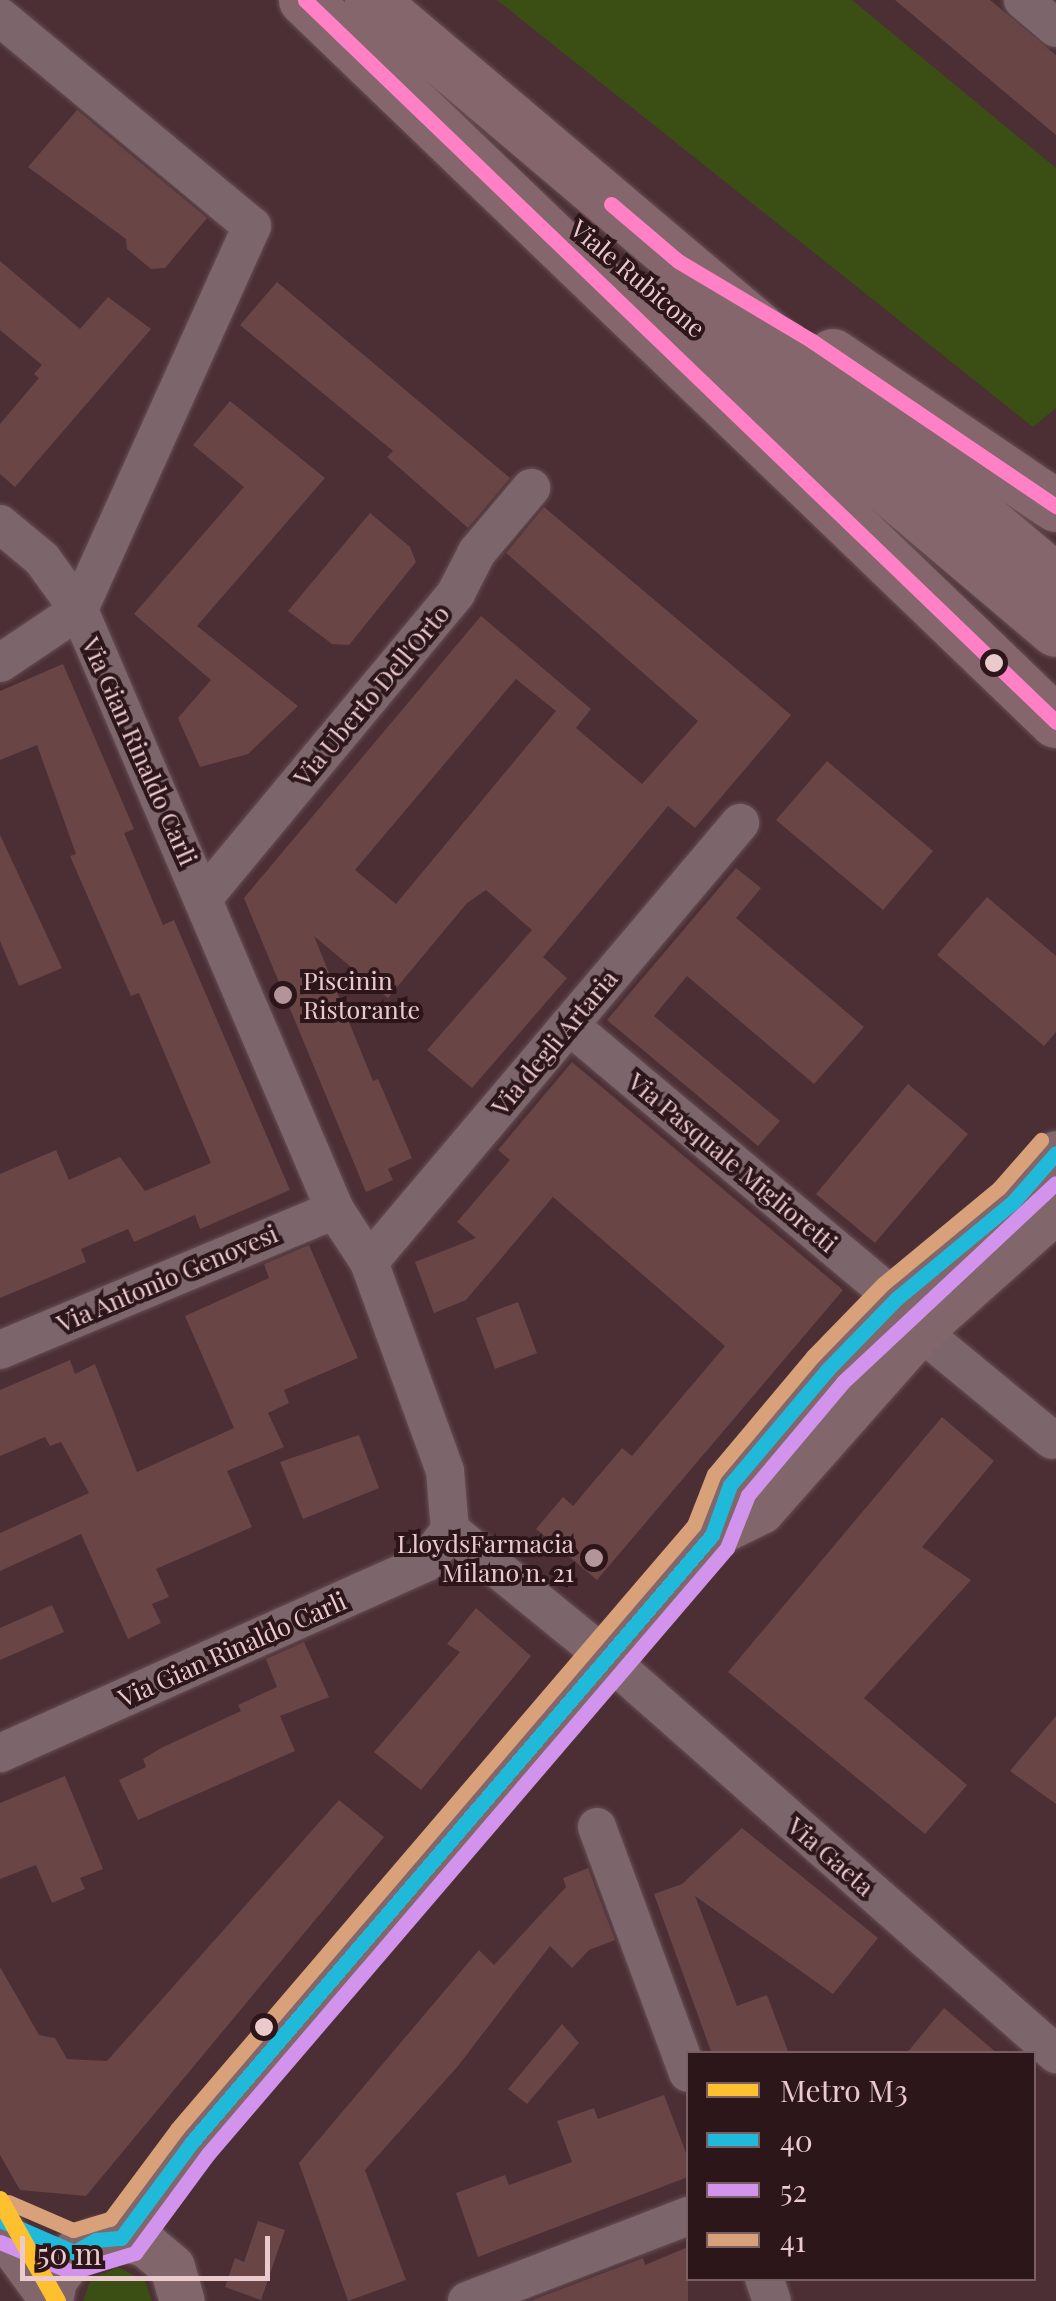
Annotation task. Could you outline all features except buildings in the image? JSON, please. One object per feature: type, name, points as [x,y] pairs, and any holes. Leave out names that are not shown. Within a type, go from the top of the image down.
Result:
[{"type":"highway","name":"Viale Rubicone","points":[[308,0],[932,502]]},
{"type":"highway","points":[[308,0],[1056,722]]},
{"type":"highway","name":"Viale Rubicone","points":[[371,0],[678,261],[932,502]]},
{"type":"highway","points":[[678,261],[812,341],[1056,506]]},
{"type":"highway","points":[[932,502],[1056,580]]},
{"type":"highway","points":[[932,502],[1056,631]]},
{"type":"main road","points":[[138,2244],[173,2164],[712,1536],[730,1486],[908,1315],[1056,1153]]},
{"type":"main road","points":[[908,1315],[1056,1210]]},
{"type":"main road","points":[[0,2220],[74,2252]]},
{"type":"main road","points":[[0,2230],[50,2299],[74,2252],[96,2240],[138,2244],[172,2267],[182,2301]]},
{"type":"street","points":[[1023,0],[1056,28]]},
{"type":"street","name":"Via Gian Rinaldo Carli","points":[[0,17],[252,226],[79,610],[335,1210],[369,1262],[445,1472],[450,1530],[425,1563],[0,1752]]},
{"type":"street","name":"Via Uberto Dell'Orto","points":[[204,898],[456,593],[477,552],[531,488]]},
{"type":"street","points":[[0,524],[42,559],[79,610],[0,663]]},
{"type":"street","name":"Via degli Artaria","points":[[369,1262],[740,822]]},
{"type":"street","name":"Via Pasquale Miglioretti","points":[[569,1024],[1052,1440]]},
{"type":"street","name":"Via Antonio Genovesi","points":[[0,1350],[335,1210]]},
{"type":"street","points":[[450,1530],[607,1658]]},
{"type":"street","name":"Via Gaeta","points":[[607,1658],[1056,2054]]},
{"type":"street","points":[[597,1827],[686,2068]]},
{"type":"street","points":[[467,2301],[686,2217]]},
{"type":"green space","points":[[497,0],[852,0],[1056,168],[1056,408],[1033,427]]},
{"type":"green space","points":[[118,2267],[145,2281],[152,2301],[83,2301],[91,2279]]},
{"type":"metro line","name":"M3","points":[[0,2200],[57,2301]]},
{"type":"transit line","points":[[305,0],[1056,722]]},
{"type":"transit line","points":[[611,204],[678,261],[812,341],[1056,506]]},
{"type":"transit line","name":"41","points":[[8,2202],[73,2230],[110,2219],[177,2129],[694,1525],[714,1474],[813,1356],[883,1284],[999,1188],[1041,1140]]},
{"type":"transit line","name":"40","points":[[0,2220],[74,2252],[96,2240],[121,2238],[192,2142],[712,1535],[730,1485],[828,1369],[896,1299],[1013,1202],[1056,1153]]},
{"type":"transit line","name":"52","points":[[0,2242],[72,2272],[135,2253],[208,2154],[727,1548],[748,1495],[843,1382],[1056,1183]]},
{"type":"place","name":"Piscinin Ristorante","points":[[283,995]]},
{"type":"place","name":"LloydsFarmacia Milano n. 21","points":[[594,1558]]}]
